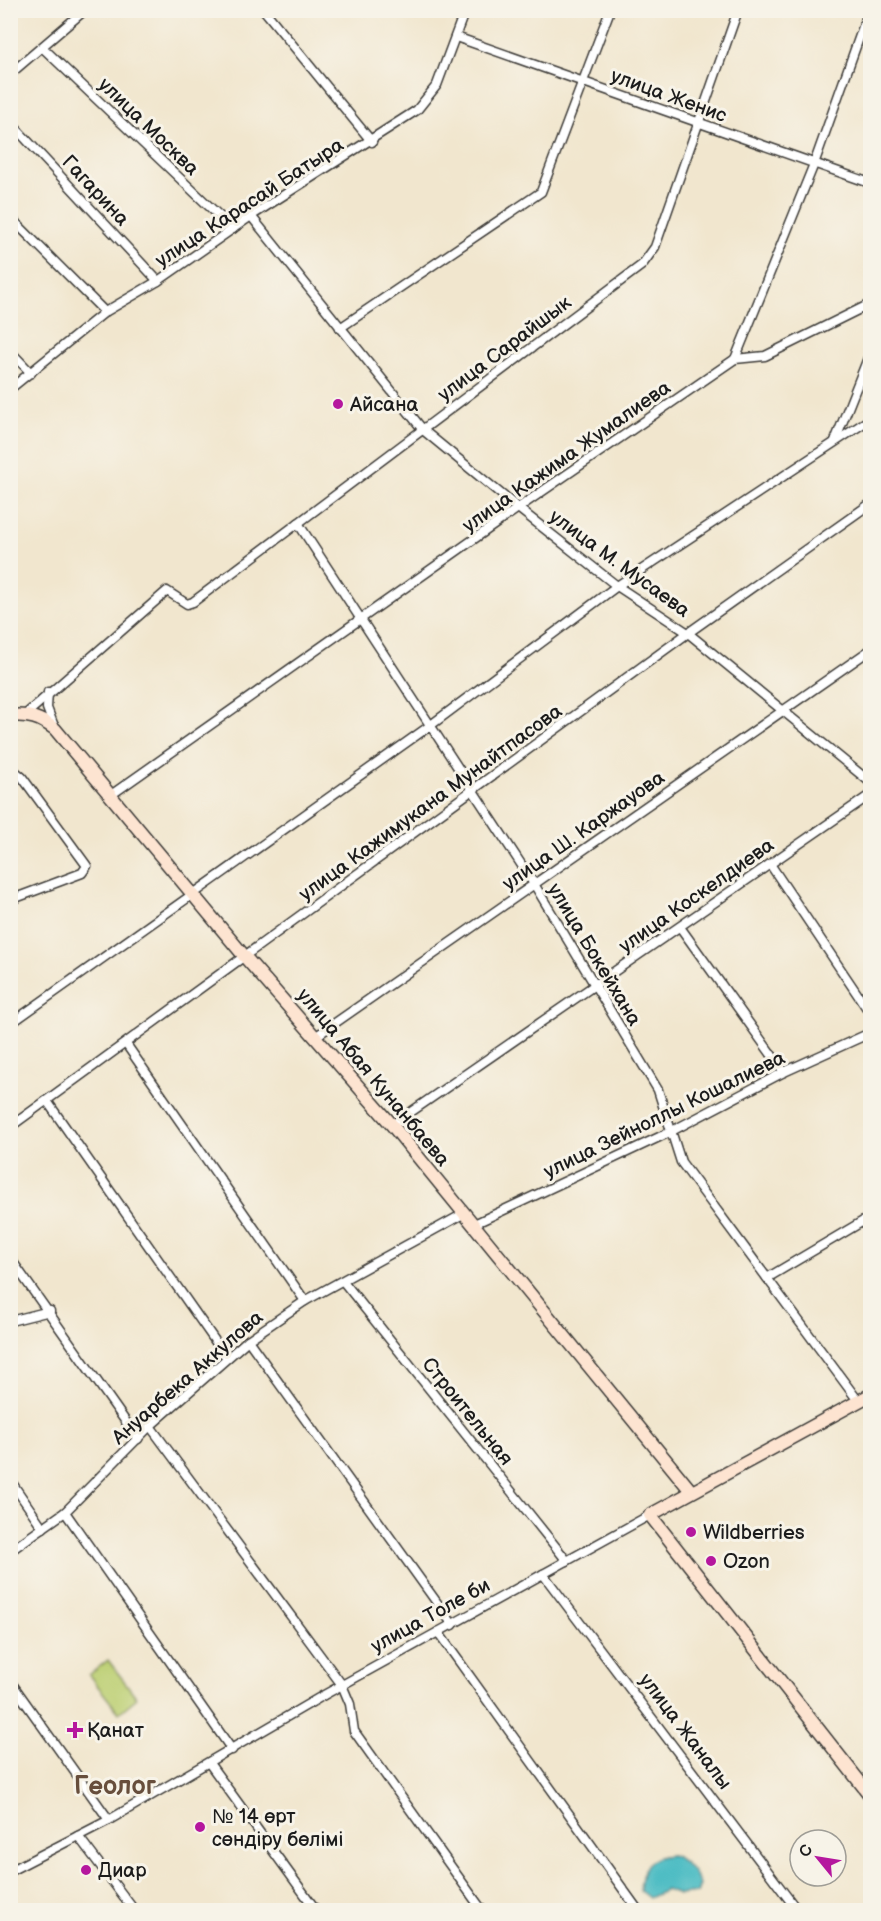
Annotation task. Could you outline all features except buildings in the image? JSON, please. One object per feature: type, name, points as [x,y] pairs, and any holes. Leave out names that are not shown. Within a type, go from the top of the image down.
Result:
[{"type":"street","points":[[10,74],[85,10]]},
{"type":"street","points":[[264,10],[372,142]]},
{"type":"street","name":"улица Карасай Батыра","points":[[10,389],[105,312],[158,281],[251,216],[372,142],[417,111],[437,85],[465,10]]},
{"type":"street","points":[[340,328],[541,192],[610,10]]},
{"type":"street","name":"улица Сарайшык","points":[[48,693],[167,591],[181,602],[187,604],[193,602],[642,265],[655,247],[738,10]]},
{"type":"street","points":[[869,10],[814,164],[735,359],[765,356],[870,304]]},
{"type":"street","name":"улица Женис","points":[[456,37],[870,183]]},
{"type":"street","name":"улица Москва","points":[[42,47],[233,230]]},
{"type":"street","name":"Гагарина","points":[[10,122],[158,281]]},
{"type":"street","name":"улица М. Мусаева","points":[[251,216],[423,430],[617,586],[688,633],[870,782]]},
{"type":"street","points":[[10,217],[105,312]]},
{"type":"street","points":[[10,351],[31,373]]},
{"type":"street","points":[[835,442],[870,353]]},
{"type":"street","name":"улица Кажима Жумалиева","points":[[111,795],[518,508],[735,359]]},
{"type":"street","points":[[10,1024],[431,725],[617,586],[870,418]]},
{"type":"street","name":"улица Кажимукана Мунайтпасова","points":[[10,1127],[688,633],[870,504]]},
{"type":"street","name":"улица Бокейхана","points":[[298,523],[534,884],[658,1090],[681,1162],[767,1278],[865,1399]]},
{"type":"street","name":"улица Ш. Каржауова","points":[[315,1037],[870,650]]},
{"type":"street","points":[[25,715],[48,693]]},
{"type":"street","points":[[48,693],[47,708],[55,729]]},
{"type":"street","name":"улица Абая Кунанбаева","points":[[10,716],[25,715],[43,720],[55,729],[245,957],[392,1125],[691,1491]]},
{"type":"street","points":[[10,767],[22,777],[87,866],[82,873],[10,900]]},
{"type":"street","name":"улица Коскелдиева","points":[[392,1125],[870,795]]},
{"type":"street","points":[[770,864],[870,1013]]},
{"type":"street","points":[[680,927],[784,1072]]},
{"type":"street","name":"улица Зейноллы Кошалиева","points":[[472,1225],[670,1132],[784,1072],[870,1034]]},
{"type":"street","points":[[126,1044],[305,1301]]},
{"type":"street","points":[[46,1101],[227,1358]]},
{"type":"street","name":"Ануарбека Аккулова","points":[[10,1551],[65,1512],[150,1426],[248,1340],[305,1301],[463,1214]]},
{"type":"street","points":[[767,1278],[870,1217]]},
{"type":"street","points":[[10,1258],[50,1311],[138,1439]]},
{"type":"street","name":"Строительная","points":[[343,1281],[567,1561]]},
{"type":"street","points":[[10,1321],[50,1311]]},
{"type":"street","points":[[248,1340],[453,1625]]},
{"type":"street","name":"улица Толе би","points":[[10,1871],[109,1820],[342,1685],[691,1491],[865,1399]]},
{"type":"street","points":[[150,1426],[342,1685],[350,1704],[354,1731],[482,1911]]},
{"type":"street","points":[[10,1480],[43,1528]]},
{"type":"street","points":[[65,1512],[232,1750]]},
{"type":"street","points":[[650,1515],[870,1795]]},
{"type":"street","name":"улица Жаналы","points":[[543,1575],[797,1911]]},
{"type":"street","points":[[438,1632],[638,1911]]},
{"type":"street","points":[[10,1681],[109,1820]]},
{"type":"street","points":[[209,1763],[316,1911]]},
{"type":"street","points":[[78,1836],[134,1911]]},
{"type":"green space","points":[[108,1660],[137,1698],[119,1713],[89,1675]]},
{"type":"water","points":[[671,1855],[685,1863],[695,1875],[700,1884],[697,1893],[679,1895],[666,1890],[649,1898],[640,1891],[644,1870],[656,1858]]},
{"type":"place","name":"Айсана","points":[[338,404]]},
{"type":"place","name":"Wildberries","points":[[691,1532]]},
{"type":"place","name":"Ozon","points":[[711,1561]]},
{"type":"place","name":"Қанат","points":[[75,1730]]},
{"type":"place","name":"№ 14 өрт сөндіру бөлімі","points":[[200,1827]]},
{"type":"place","name":"Диар","points":[[86,1870]]},
{"type":"district","name":"Геолог","points":[[115,1785]]}]
